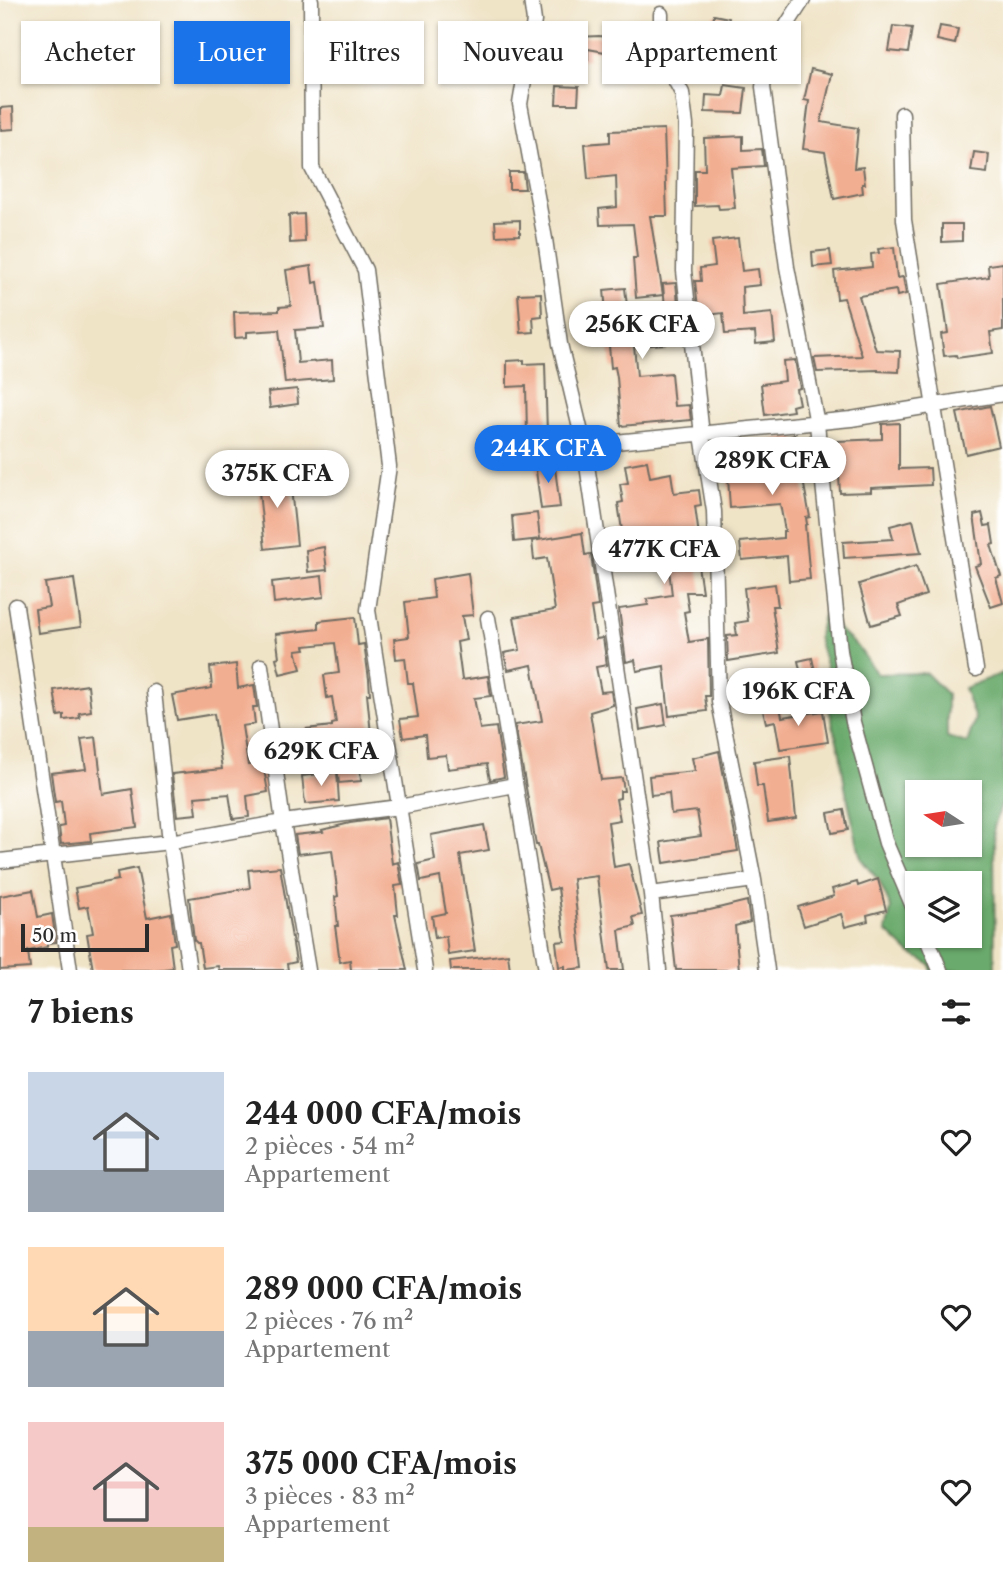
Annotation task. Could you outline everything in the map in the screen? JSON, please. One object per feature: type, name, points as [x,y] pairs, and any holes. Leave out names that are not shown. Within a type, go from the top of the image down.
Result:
[{"type":"street","points":[[311,0],[312,168],[365,270],[389,466],[369,610],[425,970]]},
{"type":"street","points":[[531,0],[534,21],[520,104],[545,239],[560,344],[584,445],[651,894],[659,970]]},
{"type":"street","points":[[803,0],[766,62],[763,87],[787,267],[817,424],[840,651],[853,722],[886,843],[905,888]]},
{"type":"street","points":[[661,14],[661,57],[664,68],[682,93],[686,125],[684,271],[702,435],[714,510],[719,702],[754,880],[767,970]]},
{"type":"street","points":[[902,114],[904,220],[976,669]]},
{"type":"street","points":[[506,458],[584,445],[817,424],[1003,394]]},
{"type":"street","points":[[16,606],[69,970]]},
{"type":"street","points":[[488,618],[546,970]]},
{"type":"street","points":[[261,666],[308,970]]},
{"type":"street","points":[[154,692],[170,842],[190,970]]},
{"type":"street","points":[[0,861],[170,842],[283,822],[399,807],[515,785]]},
{"type":"street","points":[[651,894],[754,880]]},
{"type":"street","points":[[931,948],[940,970]]},
{"type":"green space","points":[[823,615],[858,647],[877,674],[926,673],[947,694],[947,737],[967,743],[975,719],[964,688],[1003,673],[1003,799],[994,827],[995,970],[931,970],[931,965],[908,952],[886,931],[891,908],[879,881],[861,859],[828,704],[827,668],[818,638]]},
{"type":"building","points":[[714,15],[729,18],[728,21],[713,21]]},
{"type":"building","points":[[893,26],[912,28],[908,53],[889,51]]},
{"type":"building","points":[[940,26],[958,29],[955,44],[937,40]]},
{"type":"building","points":[[602,36],[602,51],[588,49],[588,37]]},
{"type":"building","points":[[811,69],[832,74],[821,122],[858,128],[854,168],[863,167],[863,193],[834,199],[825,152],[803,149],[809,101],[804,100]]},
{"type":"building","points":[[725,85],[746,88],[743,113],[705,112],[706,95],[723,96]]},
{"type":"building","points":[[557,86],[579,87],[578,104],[556,104]]},
{"type":"building","points":[[13,107],[14,129],[1,130],[0,108]]},
{"type":"building","points":[[664,129],[667,216],[650,216],[663,295],[636,298],[633,258],[637,258],[633,224],[600,225],[599,209],[617,207],[616,176],[588,179],[585,144],[610,142],[610,131]]},
{"type":"building","points":[[743,136],[743,150],[762,149],[764,166],[731,168],[735,208],[719,209],[718,205],[695,206],[695,170],[705,170],[704,138]]},
{"type":"building","points":[[974,152],[989,154],[987,173],[971,171]]},
{"type":"building","points":[[509,172],[523,172],[525,189],[509,189]]},
{"type":"building","points":[[304,214],[305,242],[290,243],[289,215]]},
{"type":"building","points":[[520,220],[520,235],[496,236],[495,221]]},
{"type":"building","points":[[942,224],[962,224],[962,241],[942,242]]},
{"type":"building","points":[[738,238],[742,271],[758,269],[760,285],[742,287],[743,316],[772,313],[775,342],[756,344],[755,332],[725,334],[723,313],[699,316],[695,281],[701,281],[700,268],[715,266],[712,241]]},
{"type":"building","points":[[894,247],[897,278],[903,277],[906,294],[897,296],[896,290],[859,296],[876,350],[900,351],[899,372],[817,372],[814,358],[862,356],[844,298],[837,299],[834,271],[872,267],[871,254],[879,253],[878,249]]},
{"type":"building","points":[[830,250],[832,265],[813,267],[812,252]]},
{"type":"building","points":[[1003,263],[1003,330],[990,332],[993,353],[957,358],[956,355],[944,356],[941,334],[948,333],[941,284],[989,277],[988,265]]},
{"type":"building","points":[[311,266],[313,283],[318,282],[324,328],[295,330],[298,363],[332,360],[333,379],[285,383],[279,330],[247,332],[247,337],[235,338],[234,312],[279,311],[279,307],[291,306],[286,270]]},
{"type":"building","points":[[676,283],[681,334],[665,338],[666,344],[634,346],[637,376],[671,373],[674,406],[689,405],[691,420],[621,426],[617,377],[615,367],[611,368],[604,290],[625,288],[629,324],[666,321],[663,284]]},
{"type":"building","points":[[541,293],[542,316],[533,317],[534,332],[521,333],[518,294]]},
{"type":"building","points":[[524,360],[524,364],[545,363],[547,434],[527,434],[526,386],[507,387],[507,361]]},
{"type":"building","points":[[795,360],[800,388],[796,389],[799,404],[792,406],[793,411],[765,415],[761,384],[785,381],[783,361]]},
{"type":"building","points":[[297,389],[298,404],[270,408],[268,392]]},
{"type":"building","points":[[990,406],[999,446],[966,454],[957,413]]},
{"type":"building","points":[[899,423],[899,469],[930,468],[931,485],[871,488],[871,492],[840,493],[837,441],[882,439],[882,424]]},
{"type":"building","points":[[795,435],[810,517],[806,518],[805,525],[810,579],[789,581],[787,556],[742,560],[740,542],[783,538],[785,531],[780,504],[730,508],[727,462],[723,462],[721,446]]},
{"type":"building","points":[[554,460],[560,507],[541,509],[535,463]]},
{"type":"building","points":[[647,461],[650,477],[671,473],[674,493],[699,490],[701,505],[695,506],[701,551],[696,552],[702,592],[686,592],[689,611],[684,612],[689,642],[708,639],[709,696],[705,696],[707,711],[669,716],[664,666],[637,671],[635,660],[626,662],[619,609],[648,605],[647,599],[672,595],[666,544],[638,549],[640,563],[612,567],[610,554],[625,551],[618,503],[623,502],[620,484],[628,483],[625,465]]},
{"type":"building","points":[[289,469],[297,545],[265,549],[258,482],[263,481],[262,472]]},
{"type":"building","points":[[537,513],[540,539],[514,542],[512,516]]},
{"type":"building","points":[[982,513],[985,526],[991,525],[994,544],[991,545],[1001,576],[996,578],[1003,603],[991,607],[975,566],[981,564],[974,515]]},
{"type":"building","points":[[913,520],[921,553],[844,558],[843,542],[893,539],[890,526]]},
{"type":"building","points":[[582,533],[585,555],[591,554],[598,606],[591,607],[596,639],[603,638],[607,665],[596,667],[601,692],[611,691],[613,705],[590,712],[601,780],[622,778],[624,791],[620,791],[620,798],[616,799],[620,820],[608,822],[614,867],[629,864],[642,915],[633,917],[635,926],[619,930],[624,970],[609,970],[597,876],[573,879],[583,968],[565,970],[565,966],[559,967],[556,942],[565,941],[558,888],[549,890],[536,845],[515,725],[542,721],[532,665],[508,670],[504,653],[520,650],[514,617],[555,610],[547,558],[534,560],[532,541]]},
{"type":"building","points":[[324,547],[327,570],[308,572],[306,550]]},
{"type":"building","points":[[916,566],[926,595],[898,605],[902,616],[871,625],[859,584]]},
{"type":"building","points":[[468,573],[473,615],[462,616],[466,640],[457,642],[462,680],[488,676],[491,696],[474,698],[480,729],[496,727],[504,777],[490,780],[487,764],[448,769],[446,755],[427,757],[425,735],[403,738],[400,719],[418,717],[413,683],[408,683],[405,658],[396,659],[394,639],[409,637],[405,602],[434,598],[432,579]]},
{"type":"building","points":[[322,576],[324,597],[274,603],[272,582]]},
{"type":"building","points":[[74,579],[81,627],[38,633],[35,609],[49,607],[45,583]]},
{"type":"building","points":[[775,584],[778,606],[772,606],[779,653],[728,661],[727,636],[737,635],[735,623],[748,621],[744,588]]},
{"type":"building","points":[[355,617],[358,645],[364,644],[369,679],[370,694],[367,694],[371,734],[366,734],[367,743],[358,744],[361,781],[339,783],[334,742],[308,745],[306,729],[332,726],[336,723],[332,697],[327,698],[324,675],[339,673],[335,643],[304,646],[305,649],[296,650],[301,669],[280,674],[276,658],[279,657],[276,634],[319,629],[319,621]]},
{"type":"building","points":[[812,658],[817,680],[803,684],[798,661]]},
{"type":"building","points":[[236,664],[238,688],[254,685],[257,707],[253,707],[255,724],[242,726],[248,765],[263,763],[268,792],[247,796],[249,817],[233,819],[229,794],[195,797],[197,814],[177,816],[172,774],[222,769],[214,714],[177,720],[172,695],[212,688],[210,667]]},
{"type":"building","points":[[88,685],[91,711],[79,713],[80,718],[64,720],[64,715],[58,716],[54,690]]},
{"type":"building","points":[[663,704],[666,725],[640,730],[637,709]]},
{"type":"building","points":[[780,706],[782,717],[823,711],[828,742],[780,749],[775,721],[766,723],[763,710]]},
{"type":"building","points":[[96,737],[103,794],[132,789],[137,827],[90,833],[91,841],[61,844],[59,827],[64,826],[61,801],[55,802],[51,773],[86,769],[81,739]]},
{"type":"building","points":[[719,751],[738,851],[664,863],[661,842],[701,836],[697,811],[671,814],[669,793],[651,795],[649,776],[695,771],[692,758]]},
{"type":"building","points":[[790,756],[796,818],[768,822],[763,786],[757,786],[754,761]]},
{"type":"building","points":[[337,772],[339,801],[305,804],[302,776]]},
{"type":"building","points":[[844,810],[848,830],[832,833],[828,813]]},
{"type":"building","points":[[386,818],[392,864],[398,862],[402,885],[395,886],[398,915],[395,915],[407,970],[351,970],[350,960],[340,962],[335,926],[338,926],[335,897],[338,896],[332,850],[298,854],[295,835],[323,832],[322,830],[350,823]]},
{"type":"building","points":[[484,825],[489,850],[460,855],[475,951],[448,955],[446,936],[435,938],[432,916],[446,913],[440,877],[421,881],[418,864],[435,860],[431,835]]},
{"type":"building","points":[[280,867],[296,962],[287,964],[288,970],[219,970],[218,966],[203,968],[199,943],[194,940],[189,898],[250,888],[248,870]]},
{"type":"building","points":[[137,868],[147,918],[171,913],[175,944],[170,945],[173,968],[93,970],[87,934],[93,933],[88,906],[79,908],[75,888],[118,880],[117,872]]},
{"type":"building","points":[[878,879],[886,910],[867,915],[868,921],[845,927],[841,914],[804,926],[798,907],[834,896],[832,889],[857,882],[858,886]]},
{"type":"building","points":[[33,890],[38,917],[52,914],[56,942],[28,951],[30,968],[0,970],[0,896]]},
{"type":"building","points":[[747,901],[750,922],[735,926],[739,970],[676,970],[670,915],[710,910]]},
{"type":"building","points":[[508,954],[510,970],[451,970],[450,961]]}]
